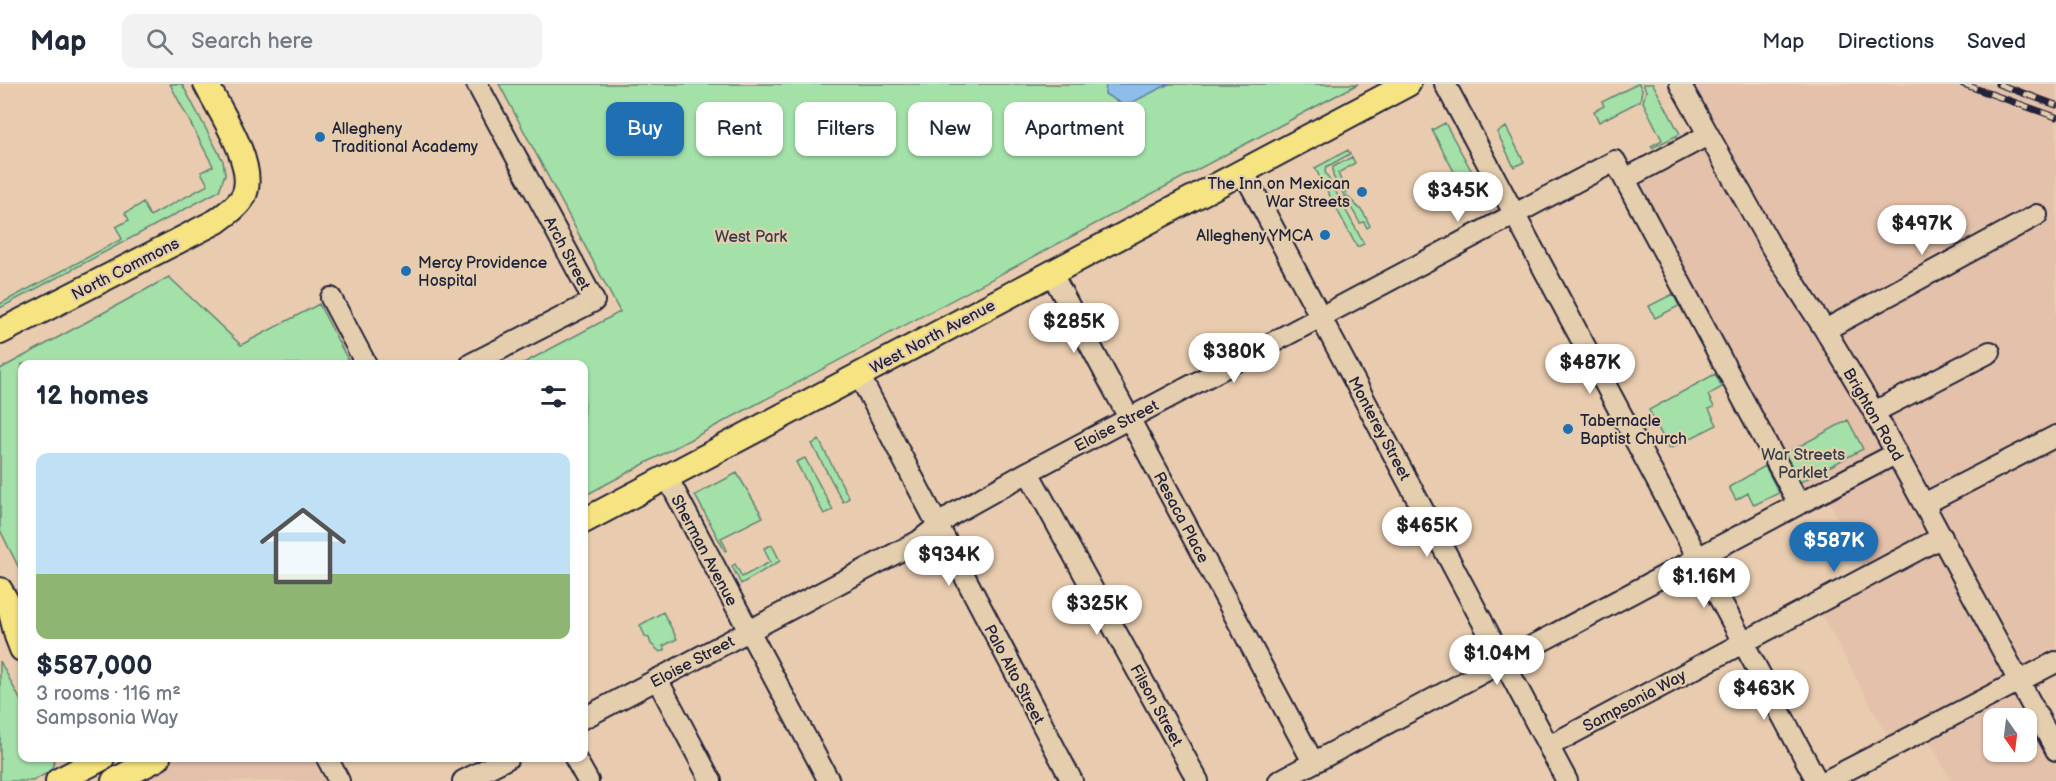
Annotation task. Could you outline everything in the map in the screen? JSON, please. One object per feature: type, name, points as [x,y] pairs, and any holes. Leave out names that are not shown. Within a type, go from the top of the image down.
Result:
[{"type":"main road","name":"North Commons","points":[[0,332],[217,221],[230,211],[243,196],[247,177],[242,155],[206,84]]},
{"type":"main road","name":"West North Avenue","points":[[588,519],[1408,84]]},
{"type":"main road","points":[[11,605],[18,639]]},
{"type":"main road","points":[[114,781],[150,762]]},
{"type":"main road","points":[[58,781],[94,765]]},
{"type":"street","name":"Arch Street","points":[[477,84],[594,301],[479,360]]},
{"type":"street","points":[[1445,84],[1817,781]]},
{"type":"street","name":"Brighton Road","points":[[1680,84],[1772,248],[1874,411],[2056,750]]},
{"type":"street","points":[[1708,135],[1625,179],[1799,504]]},
{"type":"street","name":"Eloise Street","points":[[588,715],[919,541],[953,514],[1029,472],[1615,161],[1625,179]]},
{"type":"street","name":"Monterey Street","points":[[1243,171],[1567,781]]},
{"type":"street","points":[[1825,330],[2037,215]]},
{"type":"street","name":"Resaca Place","points":[[1051,272],[1313,762]]},
{"type":"street","points":[[331,298],[364,360]]},
{"type":"street","points":[[1874,411],[1990,352]]},
{"type":"street","name":"Palo Alto Street","points":[[859,375],[1071,781]]},
{"type":"street","points":[[1924,504],[2056,436]]},
{"type":"street","points":[[1279,781],[1897,453]]},
{"type":"street","name":"Filson Street","points":[[1029,472],[1198,781]]},
{"type":"street","name":"Sherman Avenue","points":[[666,477],[829,781]]},
{"type":"street","name":"Sampsonia Way","points":[[1549,746],[1942,537]]},
{"type":"street","points":[[1826,781],[2056,662]]},
{"type":"street","points":[[657,679],[711,781]]},
{"type":"street","points":[[329,762],[339,781]]},
{"type":"street","points":[[463,781],[500,762]]},
{"type":"street","points":[[577,762],[588,781]]},
{"type":"shaded area","points":[[1680,84],[2056,84],[2056,662],[2018,681],[2033,708],[1983,708],[1983,762],[2037,762],[2037,716],[2056,750],[2056,781],[1951,781],[1924,730],[1893,746],[1816,604],[1865,569],[1824,492],[1799,504],[1625,179],[1708,135]]},
{"type":"shaded area","points":[[130,762],[329,762],[339,781],[99,781],[98,778]]},
{"type":"green space","points":[[170,84],[182,84],[223,161],[225,174],[219,191],[0,308],[0,304],[122,239],[116,227],[129,220],[125,213],[143,203],[150,216],[208,185],[201,172],[213,166]]},
{"type":"green space","name":"West Park","points":[[499,84],[1358,84],[588,494],[588,360],[530,360],[620,312]]},
{"type":"green space","points":[[1637,84],[1642,90],[1640,101],[1599,122],[1594,111],[1604,106],[1602,102]]},
{"type":"green space","points":[[1643,84],[1653,84],[1680,134],[1652,148],[1651,146],[1662,140],[1643,102],[1646,91]]},
{"type":"green space","points":[[1445,123],[1482,190],[1468,198],[1432,130]]},
{"type":"green space","points":[[1506,127],[1524,162],[1514,167],[1497,132]]},
{"type":"green space","points":[[1348,150],[1350,154],[1326,167],[1325,172],[1364,244],[1357,247],[1315,168]]},
{"type":"green space","points":[[1352,157],[1355,163],[1338,173],[1347,196],[1363,212],[1370,226],[1367,228],[1364,222],[1360,223],[1333,176],[1333,167]]},
{"type":"green space","points":[[169,277],[241,345],[319,304],[348,360],[18,360],[18,566],[0,530],[0,369]]},
{"type":"green space","points":[[1673,294],[1679,306],[1655,318],[1649,306]]},
{"type":"green space","points":[[1715,374],[1722,387],[1708,395],[1714,407],[1709,409],[1717,425],[1669,449],[1649,410]]},
{"type":"green space","name":"War Streets Parklet","points":[[1848,420],[1863,449],[1793,486],[1777,458]]},
{"type":"green space","points":[[819,440],[849,498],[843,502],[812,444]]},
{"type":"green space","points":[[805,458],[833,510],[824,514],[796,462]]},
{"type":"green space","points":[[1765,466],[1779,493],[1754,505],[1748,493],[1736,500],[1729,487]]},
{"type":"green space","points":[[737,473],[763,517],[721,538],[727,550],[725,551],[695,495]]},
{"type":"green space","points":[[772,545],[780,561],[741,584],[732,566],[735,564],[742,577],[770,562],[764,548]]},
{"type":"green space","points":[[663,612],[677,639],[663,646],[665,650],[660,652],[645,636],[640,625]]},
{"type":"green space","points":[[0,661],[18,695],[18,762],[54,762],[51,771],[33,781],[0,781]]},
{"type":"water","points":[[1106,84],[1169,84],[1133,102],[1118,102],[1105,94]]},
{"type":"railway","points":[[1963,84],[2056,117]]},
{"type":"railway","points":[[1998,84],[2056,105]]},
{"type":"place","name":"Allegheny Traditional Academy","points":[[320,137]]},
{"type":"place","name":"The Inn on Mexican War Streets","points":[[1362,192]]},
{"type":"place","name":"Allegheny YMCA","points":[[1325,235]]},
{"type":"place","name":"Mercy Providence Hospital","points":[[406,271]]},
{"type":"place","name":"Tabernacle Baptist Church","points":[[1568,429]]}]
